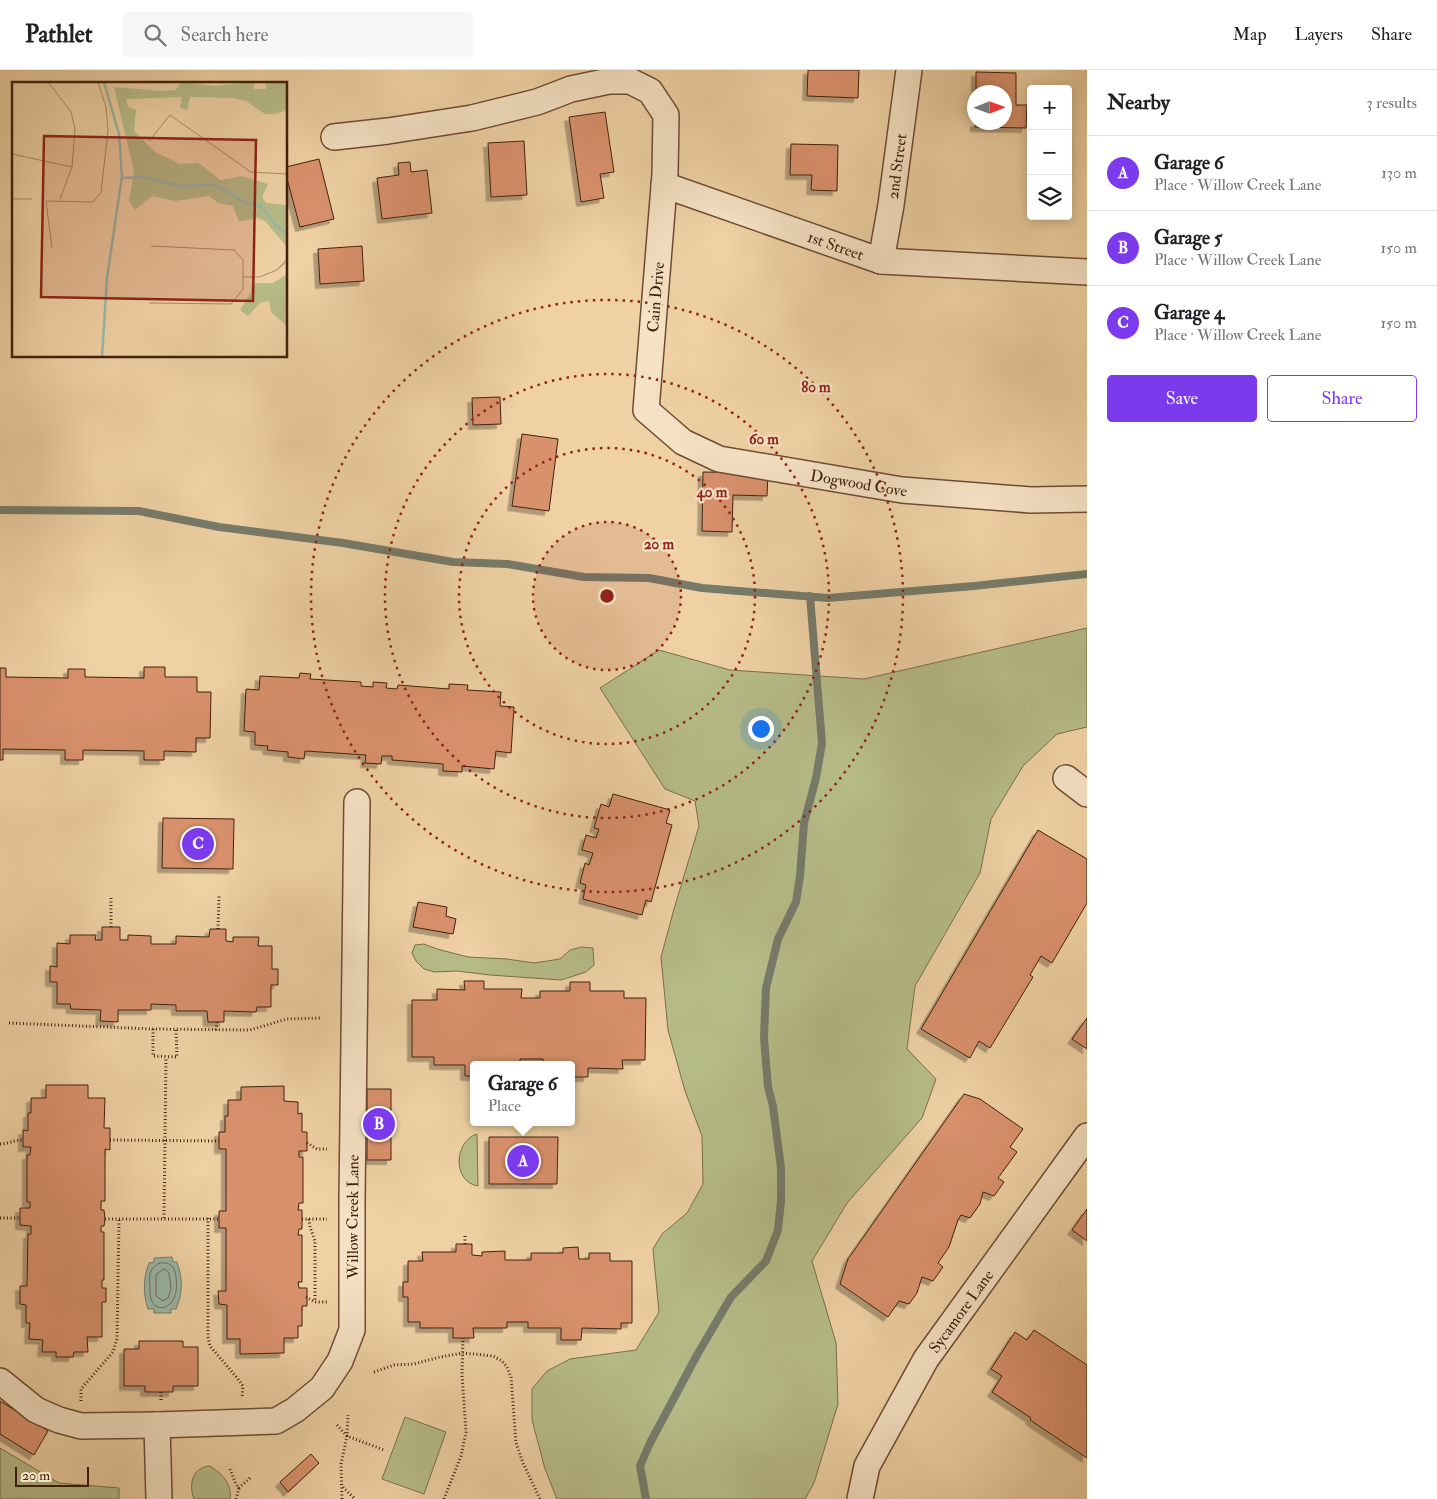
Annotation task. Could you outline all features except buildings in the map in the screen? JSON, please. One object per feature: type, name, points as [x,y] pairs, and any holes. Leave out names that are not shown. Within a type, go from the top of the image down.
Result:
[{"type":"street","name":"2nd Street","points":[[881,261],[891,205],[909,70]]},
{"type":"street","points":[[334,136],[388,131],[472,118],[537,102],[571,89],[609,81],[630,81],[650,91],[666,115],[664,185]]},
{"type":"street","name":"1st Street","points":[[664,185],[881,261],[1087,272]]},
{"type":"street","name":"Cain Drive","points":[[646,410],[664,185]]},
{"type":"street","name":"Dogwood Cove","points":[[646,410],[683,442],[719,459],[902,490],[1030,500],[1087,499]]},
{"type":"street","points":[[1066,778],[1087,794]]},
{"type":"street","name":"Willow Creek Lane","points":[[0,1381],[36,1410],[59,1420],[81,1426],[276,1421],[295,1410],[322,1388],[340,1361],[352,1330],[357,802]]},
{"type":"street","name":"Sycamore Lane","points":[[860,1499],[867,1466],[926,1359],[1087,1136]]},
{"type":"street","points":[[158,1425],[159,1499]]},
{"type":"path","points":[[111,896],[111,927]]},
{"type":"path","points":[[218,929],[219,896]]},
{"type":"path","points":[[9,1023],[176,1030],[250,1030],[287,1019],[321,1018]]},
{"type":"path","points":[[110,1022],[110,1028]]},
{"type":"path","points":[[216,1030],[217,1022]]},
{"type":"path","points":[[154,1029],[153,1056],[166,1057],[176,1057],[176,1030]]},
{"type":"path","points":[[164,1218],[166,1057]]},
{"type":"path","points":[[0,1144],[23,1140]]},
{"type":"path","points":[[110,1140],[219,1141]]},
{"type":"path","points":[[307,1143],[318,1149],[334,1149]]},
{"type":"path","points":[[0,1218],[20,1218]]},
{"type":"path","points":[[208,1218],[208,1337],[210,1346],[243,1386],[241,1404]]},
{"type":"path","points":[[105,1219],[219,1218]]},
{"type":"path","points":[[80,1403],[81,1389],[113,1352],[116,1339],[119,1219]]},
{"type":"path","points":[[309,1219],[315,1242],[315,1302]]},
{"type":"path","points":[[302,1220],[333,1219]]},
{"type":"path","points":[[465,1236],[465,1244]]},
{"type":"path","points":[[306,1297],[315,1302],[332,1302]]},
{"type":"path","points":[[444,1499],[461,1456],[466,1432],[462,1374],[463,1338]]},
{"type":"path","points":[[374,1372],[394,1365],[414,1364],[440,1356],[463,1353],[493,1356],[502,1361],[511,1377],[516,1443],[540,1499]]},
{"type":"path","points":[[342,1499],[340,1477],[347,1436],[348,1415]]},
{"type":"path","points":[[337,1425],[347,1436],[384,1450]]},
{"type":"path","points":[[230,1469],[239,1488]]},
{"type":"path","points":[[236,1499],[239,1488],[251,1477]]},
{"type":"path","points":[[342,1486],[355,1499]]},
{"type":"green space","points":[[1087,628],[1087,727],[1057,734],[1023,766],[991,819],[980,873],[915,986],[907,1049],[936,1079],[922,1118],[847,1203],[812,1261],[836,1343],[838,1404],[814,1483],[805,1499],[557,1499],[545,1469],[532,1420],[532,1389],[547,1371],[570,1359],[636,1350],[659,1312],[653,1249],[662,1234],[687,1213],[703,1184],[702,1136],[685,1091],[668,1030],[661,957],[699,826],[695,801],[665,789],[600,688],[659,650],[730,670],[864,679]]},
{"type":"green space","points":[[424,944],[468,957],[507,959],[534,963],[560,959],[570,950],[582,947],[593,948],[594,965],[586,972],[561,980],[457,971],[435,972],[424,969],[416,961],[412,953],[415,945]]},
{"type":"green space","points":[[477,1134],[478,1186],[470,1183],[464,1177],[460,1170],[459,1161],[460,1152],[464,1145],[469,1138]]},
{"type":"green space","points":[[405,1417],[446,1432],[424,1494],[382,1479]]},
{"type":"green space","points":[[0,1448],[59,1483],[119,1488],[119,1499],[0,1499]]},
{"type":"green space","points":[[210,1466],[228,1484],[230,1499],[194,1499],[192,1493],[193,1477],[199,1469]]},
{"type":"water","points":[[172,1257],[173,1262],[177,1262],[181,1280],[178,1303],[176,1309],[171,1309],[171,1313],[154,1313],[154,1309],[148,1309],[145,1298],[144,1286],[147,1269],[149,1263],[154,1262],[154,1258]]},
{"type":"waterway","points":[[0,510],[139,511],[219,527],[343,543],[453,562],[507,564],[584,577],[649,578],[702,588],[828,598],[974,586],[1087,574]]},
{"type":"waterway","points":[[646,1499],[640,1466],[650,1443],[697,1355],[731,1297],[766,1261],[778,1230],[781,1201],[781,1168],[773,1106],[768,1087],[764,1038],[766,988],[778,939],[796,902],[804,823],[816,778],[822,743],[810,596]]},
{"type":"place","name":"Garage 4","points":[[198,844]]},
{"type":"place","name":"Garage 5","points":[[379,1124]]},
{"type":"place","name":"Garage 6","points":[[523,1161]]}]
